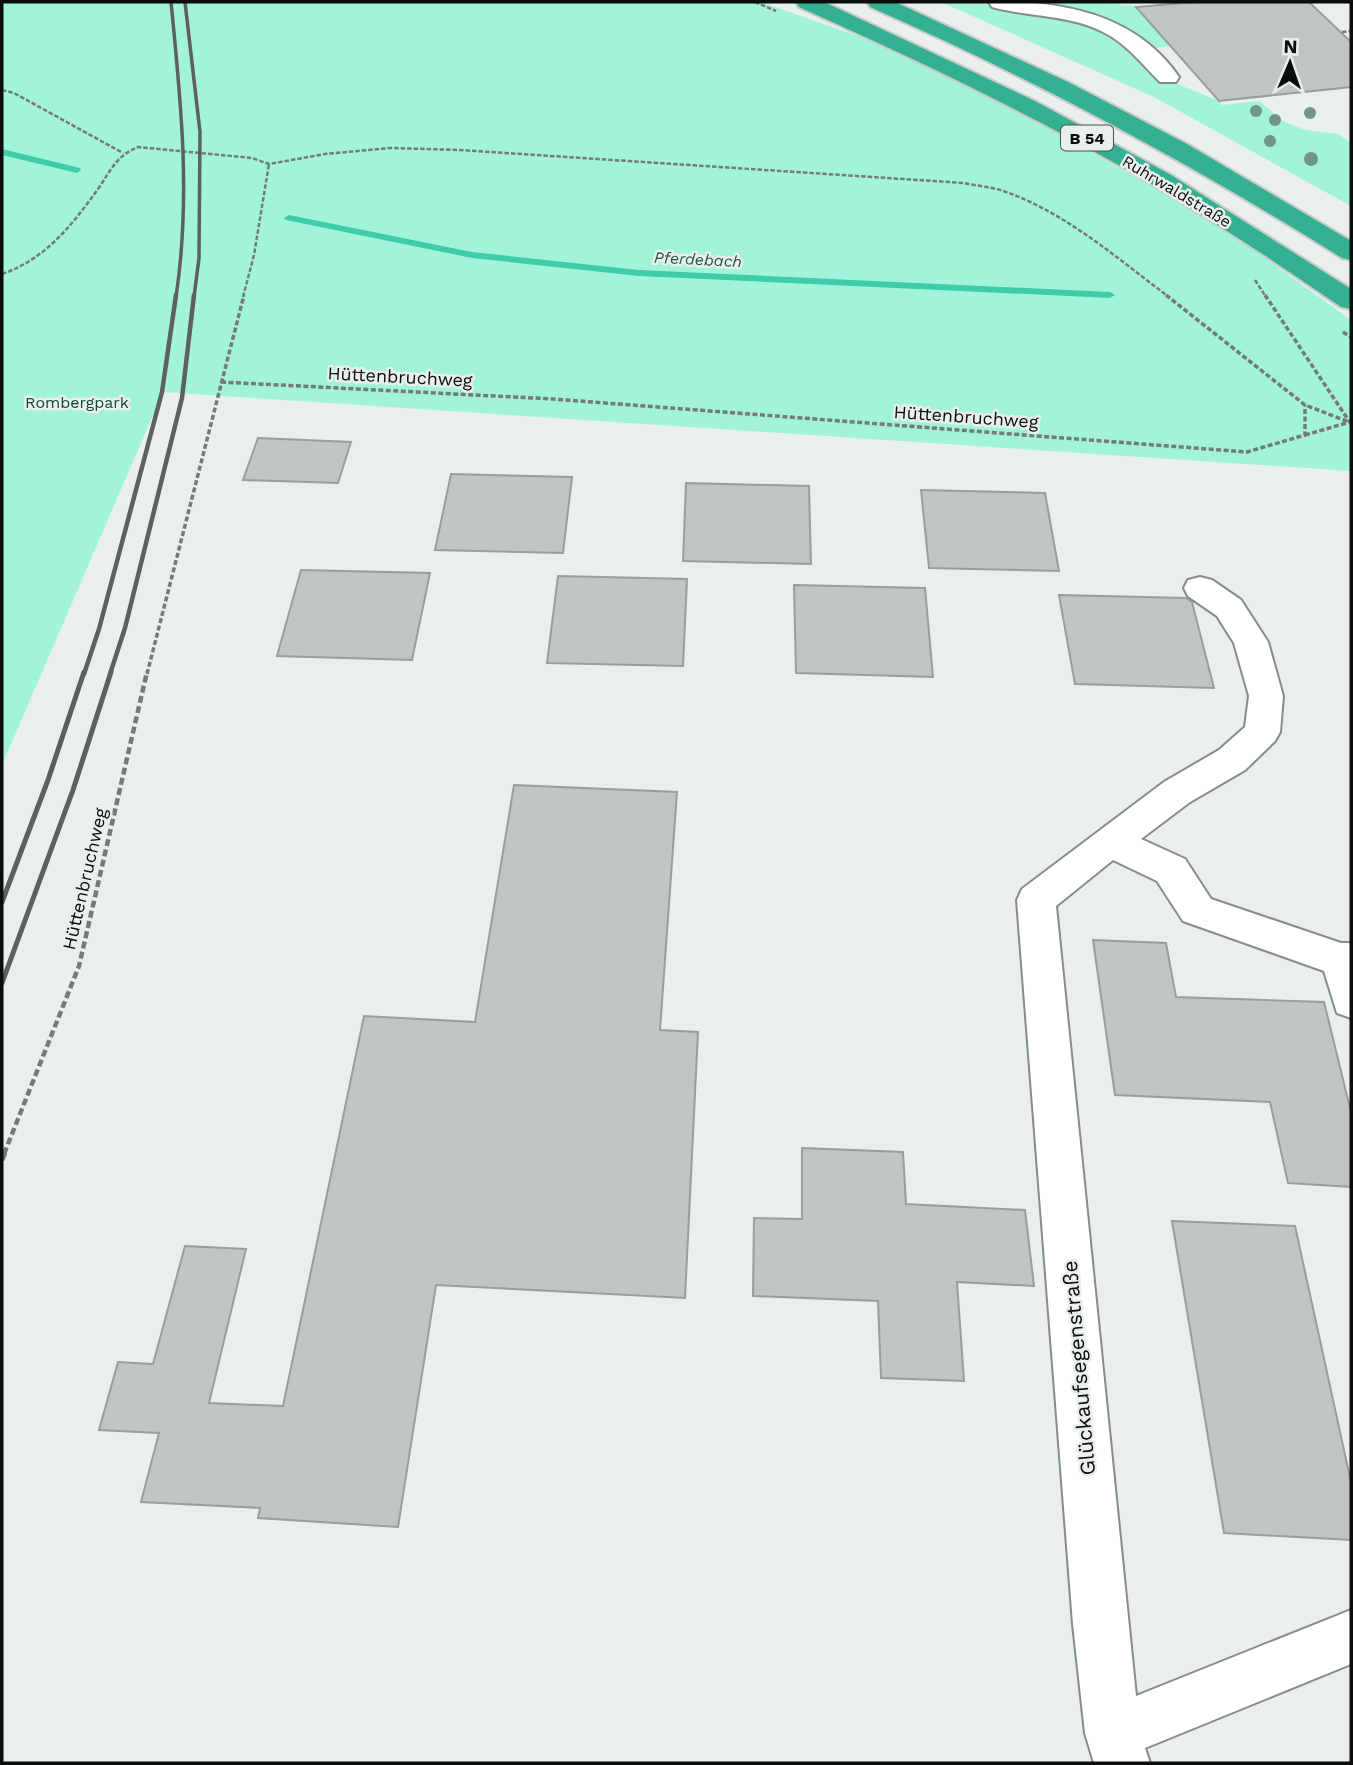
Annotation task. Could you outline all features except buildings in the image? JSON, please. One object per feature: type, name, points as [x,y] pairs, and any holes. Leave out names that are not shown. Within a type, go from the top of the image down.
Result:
[{"type":"highway","name":"Ruhrwaldstraße","points":[[807,2],[892,40],[1100,144],[1351,301]]},
{"type":"highway","name":"Ruhrwaldstraße","points":[[878,2],[948,32],[1153,134],[1351,252]]},
{"type":"street","points":[[1000,2],[1015,7],[1090,19],[1112,28],[1133,42],[1168,77]]},
{"type":"street","points":[[1200,588],[1230,608],[1251,642],[1266,696],[1262,732],[1232,760],[1177,792],[1110,841],[1171,870],[1197,910],[1346,960],[1351,1001]]},
{"type":"street","name":"Glückaufsegenstraße","points":[[1110,841],[1036,900],[1100,1624],[1117,1748]]},
{"type":"street","points":[[1117,1748],[1351,1637]]},
{"type":"path","points":[[1342,32],[1351,32]]},
{"type":"path","points":[[2,90],[14,93],[123,153]]},
{"type":"path","points":[[2,274],[15,271],[52,248],[123,153],[138,146],[252,158],[269,164],[390,148],[460,150],[606,162],[964,183],[1004,191],[1038,205],[1098,244],[1207,326],[1305,405],[1350,422]]},
{"type":"path","points":[[220,383],[254,255],[269,164]]},
{"type":"path","points":[[1250,274],[1350,422]]},
{"type":"path","name":"Hüttenbruchweg","points":[[2,1160],[79,966],[165,597],[220,383],[553,399],[1247,452],[1350,422]]},
{"type":"path","points":[[1304,435],[1305,405]]},
{"type":"green space","name":"Rombergpark","points":[[2,2],[761,2],[931,62],[1216,223],[1351,320],[1351,471],[163,392],[2,765]]},
{"type":"green space","points":[[941,2],[987,2],[1071,19],[1107,30],[1165,79],[1219,101],[1222,105],[1259,101],[1283,121],[1305,130],[1338,134],[1351,143],[1351,206],[1154,97]]},
{"type":"green space","points":[[1017,2],[1096,2],[1135,6],[1170,46],[1150,49],[1120,26],[1104,19]]},
{"type":"waterway","name":"Pferdebach","points":[[2,152],[77,170]]},
{"type":"waterway","name":"Pferdebach","points":[[289,218],[472,255],[639,273],[1110,295]]},
{"type":"railway","points":[[171,2],[181,113],[184,186],[181,260],[176,297]]},
{"type":"railway","points":[[185,2],[200,132],[199,258],[194,297]]},
{"type":"railway","points":[[84,674],[99,629],[162,392],[176,295]]},
{"type":"railway","points":[[110,674],[125,628],[182,398],[194,295]]},
{"type":"railway","points":[[2,902],[48,780],[84,672]]},
{"type":"railway","points":[[2,983],[73,790],[111,672]]}]
